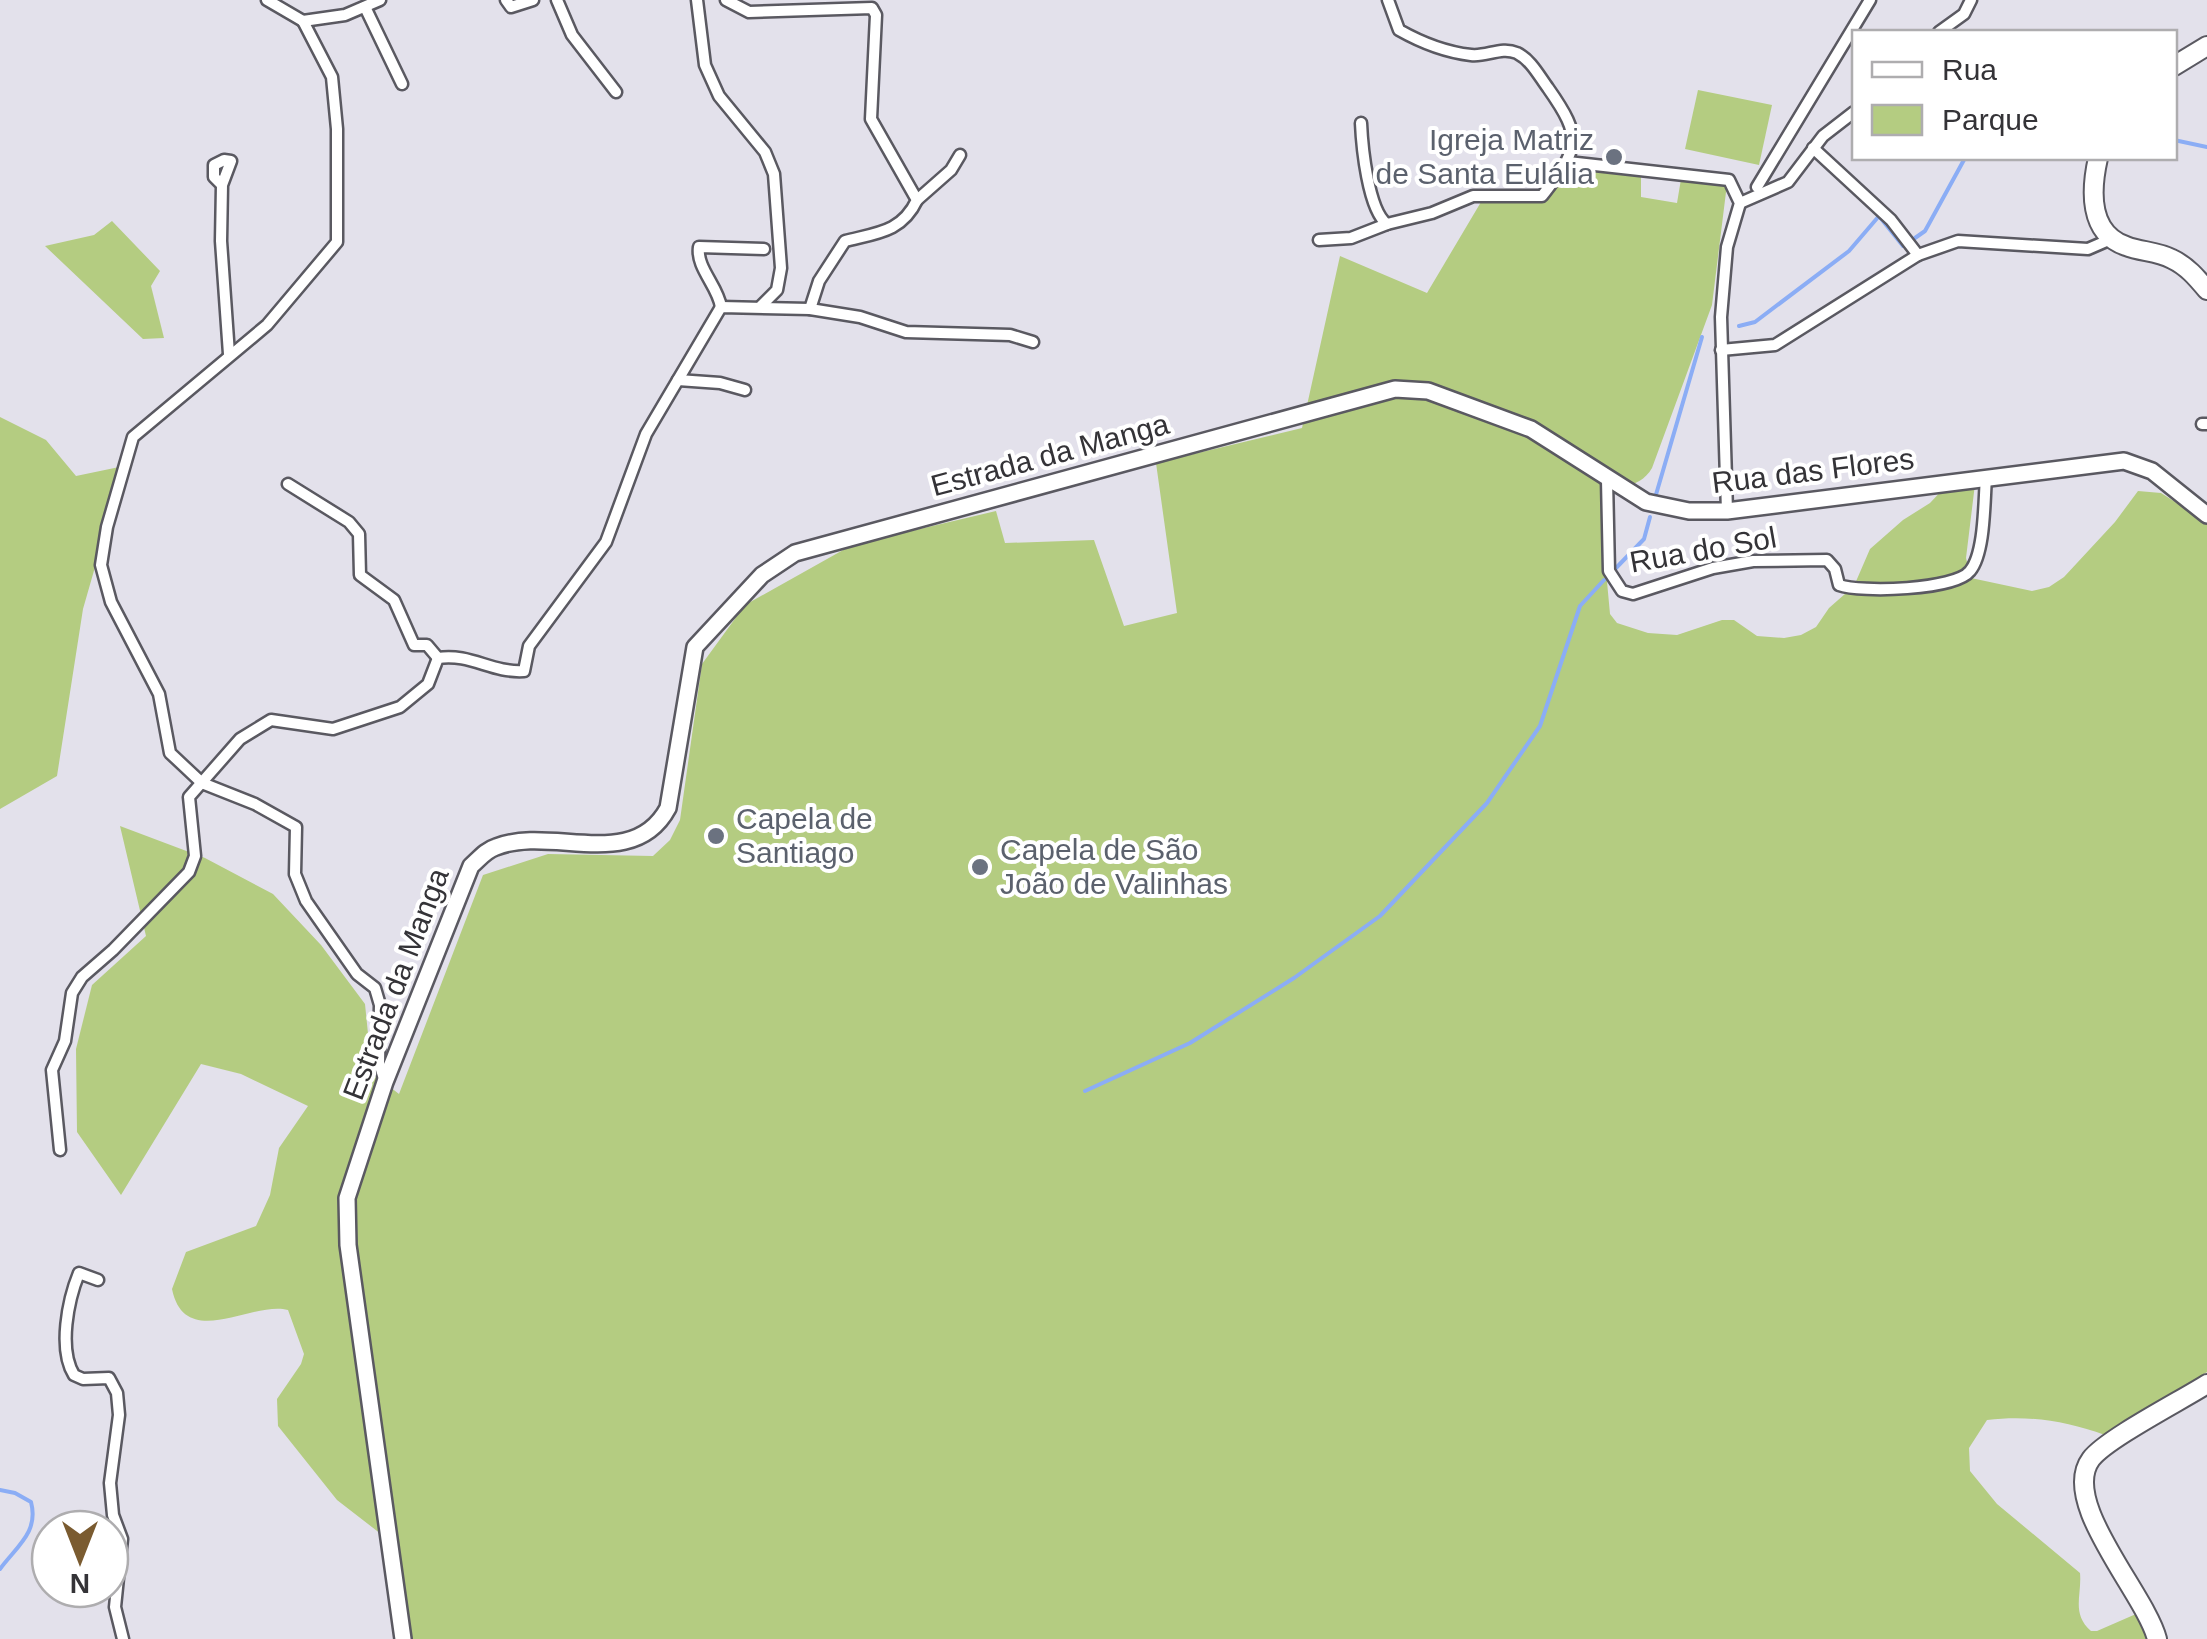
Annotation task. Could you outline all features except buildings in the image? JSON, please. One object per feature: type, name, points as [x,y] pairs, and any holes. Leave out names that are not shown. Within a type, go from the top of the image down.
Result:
[{"type":"main road","points":[[2177,64],[2207,46]]},
{"type":"main road","points":[[2098,160],[2094,204],[2099,223],[2111,238],[2127,247],[2170,257],[2188,269],[2207,290]]},
{"type":"main road","points":[[2157,1639],[2136,1592],[2091,1516],[2085,1499],[2086,1470],[2091,1459],[2108,1444],[2207,1384]]},
{"type":"street","points":[[267,0],[302,21],[332,76],[337,130],[336,242],[267,324],[133,437],[107,527],[102,566],[111,602],[159,694],[170,754],[202,783],[255,804],[296,827],[296,874],[306,901],[357,974],[375,988],[380,1005],[379,1063],[385,1082]]},
{"type":"street","points":[[506,0],[511,7],[532,0]]},
{"type":"street","points":[[557,0],[572,35],[616,92]]},
{"type":"street","points":[[697,0],[705,65],[718,96],[765,152],[774,174],[780,268],[777,290],[761,306]]},
{"type":"street","points":[[726,0],[749,12],[872,8],[876,16],[871,119],[917,200]]},
{"type":"street","points":[[1318,240],[1351,238],[1474,196],[1542,196],[1568,162],[1573,142],[1570,119],[1528,61],[1514,52],[1498,50],[1475,56],[1429,46],[1399,30],[1388,0]]},
{"type":"street","points":[[1757,187],[1870,0]]},
{"type":"street","points":[[1942,30],[1964,14],[1971,0]]},
{"type":"street","points":[[302,21],[345,14],[374,2],[402,84]]},
{"type":"street","points":[[1740,203],[1788,182],[1812,148],[1852,114]]},
{"type":"street","points":[[1362,123],[1362,143],[1375,207],[1387,224]]},
{"type":"street","points":[[1812,148],[1879,208],[1918,255]]},
{"type":"street","points":[[810,309],[819,281],[845,241],[890,229],[910,216],[917,200],[951,170],[960,155]]},
{"type":"street","points":[[1568,162],[1729,180],[1740,203],[1727,247],[1720,350],[1728,511]]},
{"type":"street","points":[[222,185],[222,273],[229,354]]},
{"type":"street","points":[[1720,350],[1775,344],[1918,255],[1958,241],[2088,250],[2111,238]]},
{"type":"street","points":[[438,658],[459,654],[508,672],[524,671],[529,646],[606,542],[646,434],[721,307],[719,293],[698,257],[699,247],[764,249]]},
{"type":"street","points":[[721,307],[810,309],[860,317],[906,332],[1010,334],[1033,342]]},
{"type":"street","points":[[678,380],[720,382],[746,390]]},
{"type":"street","name":"Rua das Flores","points":[[1261,426],[1395,390],[1428,390],[1531,429],[1646,502],[1689,512],[1728,511],[2124,461],[2152,470],[2207,515]]},
{"type":"street","name":"Estrada da Manga","points":[[403,1639],[348,1245],[347,1198],[385,1082],[472,866],[492,848],[517,841],[621,844],[660,824],[668,808],[694,647],[762,575],[794,553],[1261,426]]},
{"type":"street","name":"Rua do Sol","points":[[1607,480],[1609,571],[1622,591],[1633,594],[1713,568],[1780,559],[1827,560],[1835,569],[1839,585],[1848,588],[1903,588],[1960,580],[1974,567],[1986,478]]},
{"type":"street","points":[[288,484],[349,522],[358,534],[360,575],[394,600],[414,646],[428,645],[438,658]]},
{"type":"street","points":[[60,1150],[52,1070],[65,1040],[72,993],[82,977],[114,950],[189,872],[195,856],[189,797],[240,739],[270,720],[333,729],[400,707],[428,684],[438,658]]},
{"type":"street","points":[[98,1280],[78,1273],[66,1309],[66,1355],[74,1375],[83,1379],[109,1378],[117,1394],[119,1415],[110,1483],[113,1515],[122,1539],[115,1607],[123,1639]]},
{"type":"green space","points":[[1698,90],[1772,105],[1759,165],[1685,149]]},
{"type":"green space","points":[[1569,166],[1641,174],[1641,197],[1677,203],[1681,179],[1727,184],[1712,305],[1652,468],[1639,481],[1610,497],[1601,517],[1610,614],[1617,623],[1648,633],[1677,635],[1722,620],[1734,620],[1757,636],[1801,635],[1816,627],[1829,608],[1854,586],[1870,549],[1946,486],[1975,484],[1966,558],[1971,578],[2032,591],[2049,587],[2064,577],[2138,491],[2161,493],[2207,522],[2207,1372],[2105,1435],[2047,1420],[1987,1420],[1969,1448],[1970,1471],[1997,1504],[2080,1573],[2079,1611],[2091,1631],[2136,1614],[2152,1639],[408,1639],[390,1541],[337,1500],[278,1426],[277,1399],[304,1354],[288,1310],[257,1311],[205,1321],[179,1308],[172,1289],[186,1252],[256,1226],[270,1195],[279,1148],[308,1106],[241,1074],[201,1064],[121,1195],[77,1132],[76,1049],[92,985],[146,936],[120,826],[205,858],[273,894],[321,945],[365,1004],[372,1073],[399,1094],[483,875],[548,854],[653,856],[670,840],[680,820],[702,664],[745,605],[852,545],[996,511],[1005,543],[1094,540],[1124,626],[1177,613],[1156,463],[1302,428],[1340,256],[1427,293],[1481,202],[1543,200]]},
{"type":"green space","points":[[112,221],[160,271],[151,286],[164,338],[143,339],[45,246],[94,235]]},
{"type":"green space","points":[[0,417],[46,440],[76,476],[124,466],[83,609],[57,776],[0,809]]},
{"type":"waterway","points":[[2177,141],[2207,147]]},
{"type":"waterway","points":[[1915,238],[1925,231],[1964,160]]},
{"type":"waterway","points":[[1739,326],[1755,322],[1849,251],[1879,216],[1903,246]]},
{"type":"waterway","points":[[1655,498],[1702,337]]},
{"type":"waterway","points":[[1616,568],[1644,539],[1650,517]]},
{"type":"waterway","points":[[1085,1091],[1190,1043],[1294,978],[1380,916],[1487,803],[1540,726],[1580,606],[1604,580]]},
{"type":"waterway","points":[[0,1490],[31,1502],[33,1513],[25,1538],[0,1569]]},
{"type":"place","name":"Igreja Matriz de Santa Eulália","points":[[1614,157]]},
{"type":"place","name":"Capela de Santiago","points":[[716,836]]},
{"type":"place","name":"Capela de São João de Valinhas","points":[[980,867]]}]
